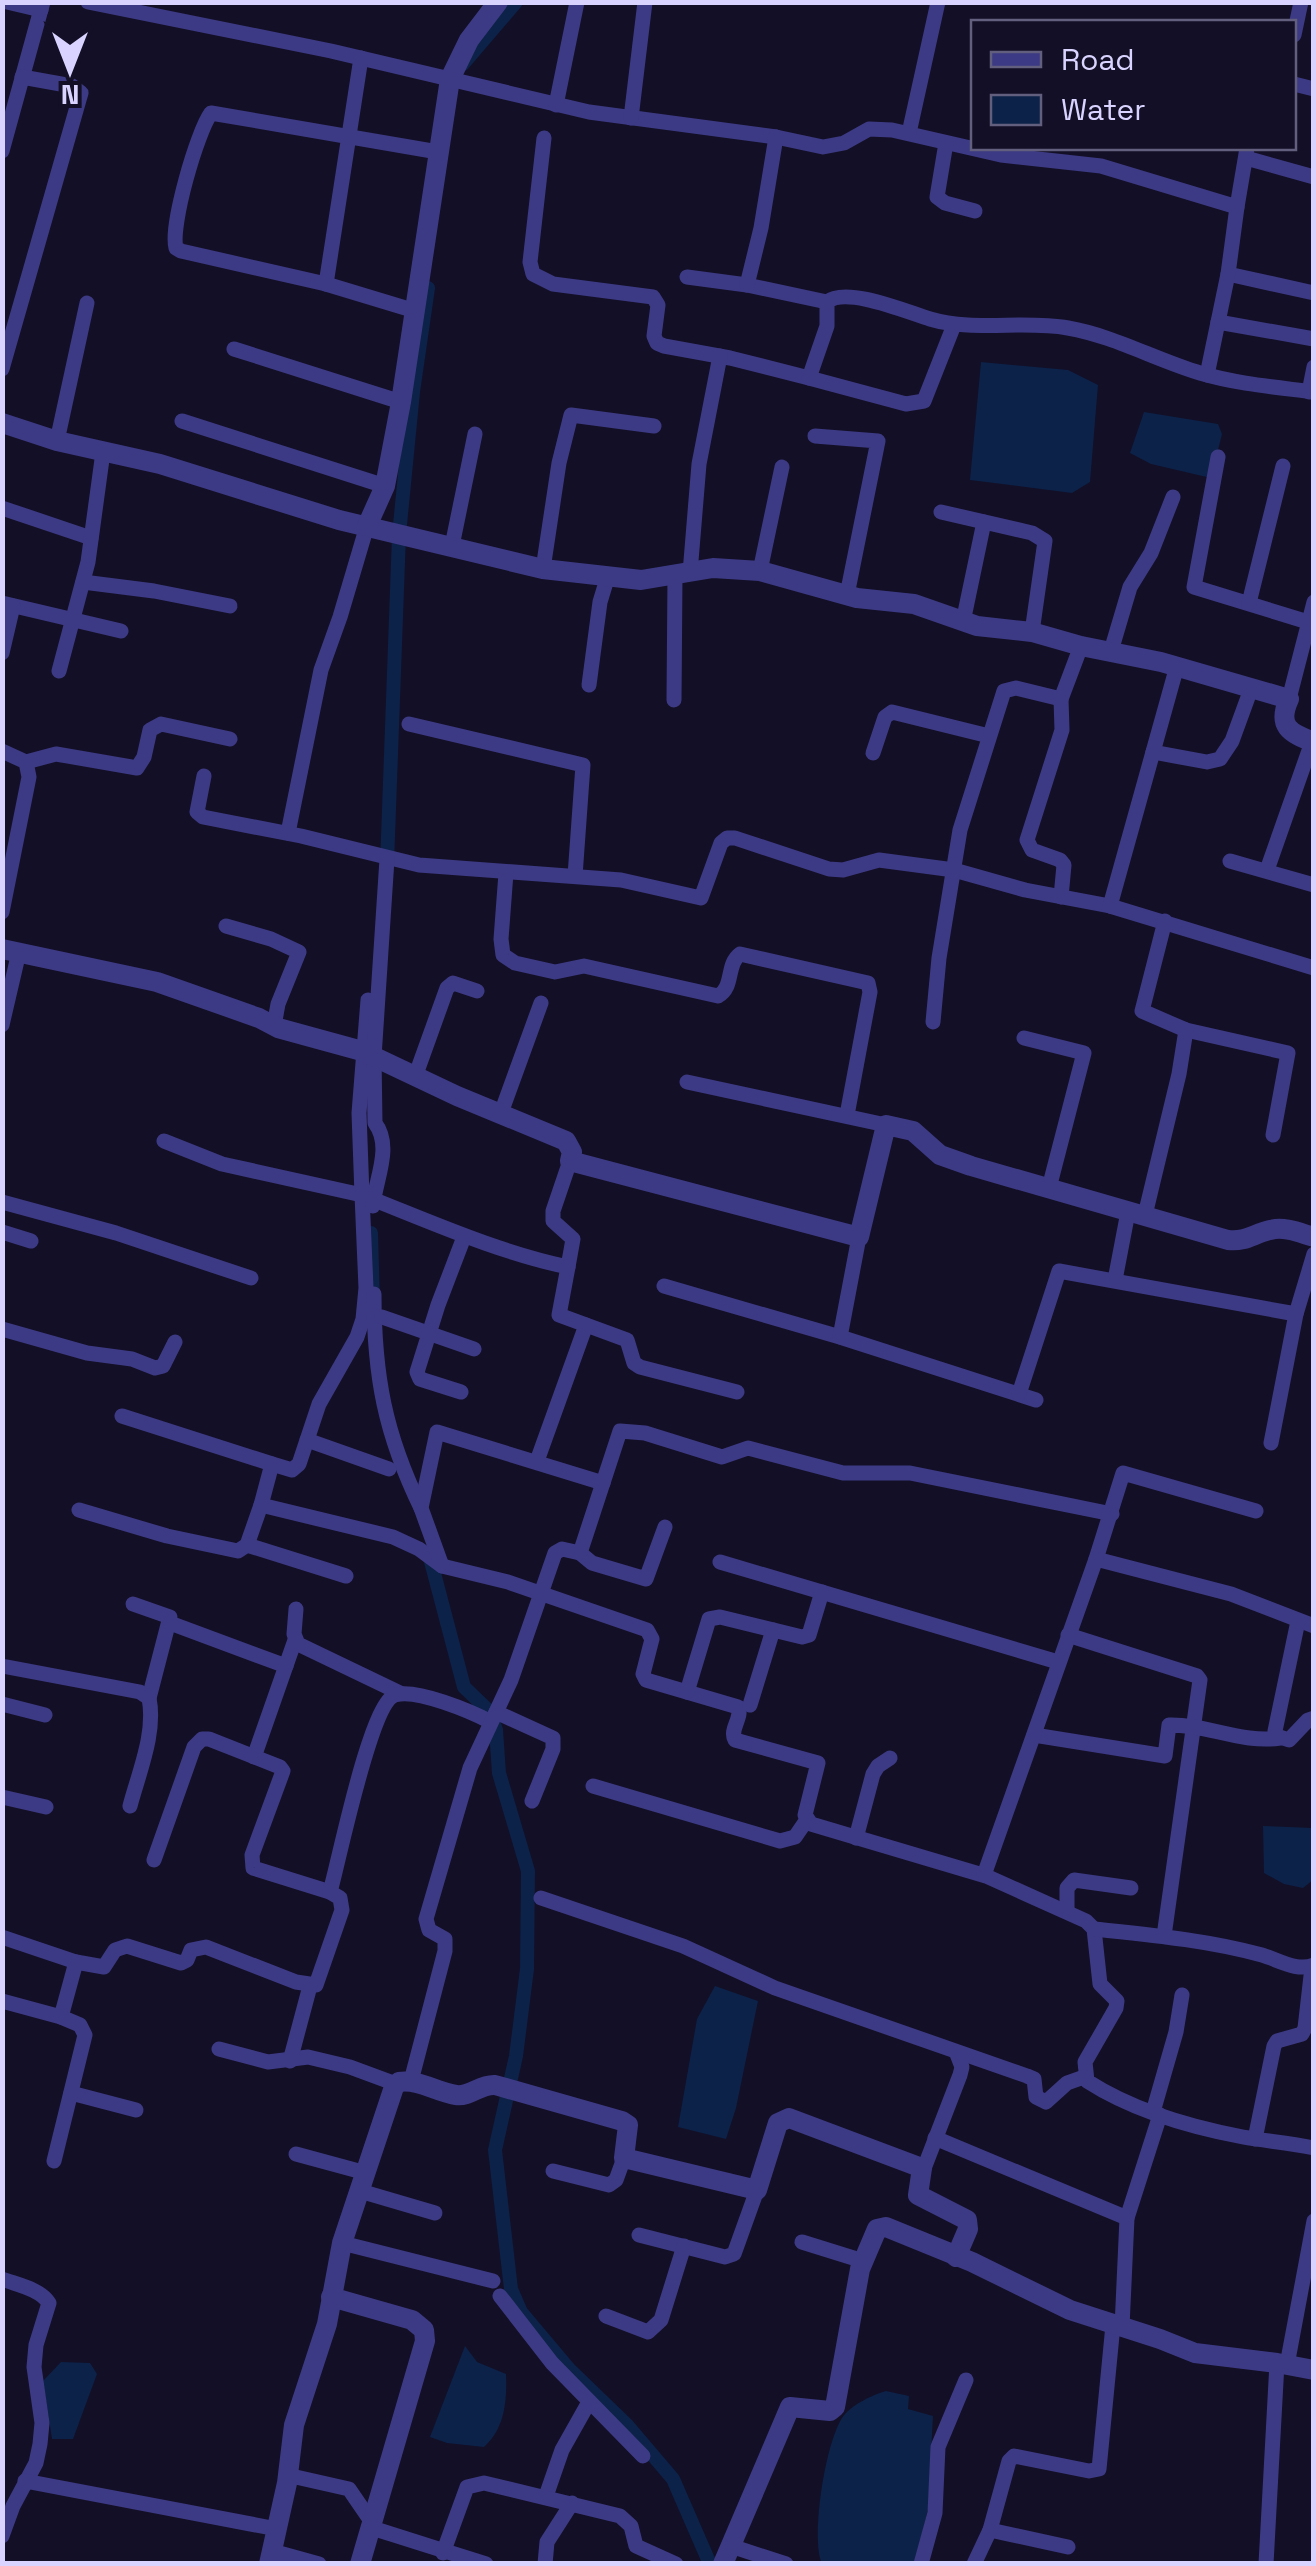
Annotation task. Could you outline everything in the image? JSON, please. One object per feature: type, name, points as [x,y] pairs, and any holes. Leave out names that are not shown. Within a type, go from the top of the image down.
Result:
[{"type":"street","points":[[2,152],[42,6],[7,2]]},
{"type":"street","points":[[88,2],[161,9],[556,105],[630,118],[833,147],[869,129],[971,149]]},
{"type":"street","points":[[288,833],[320,670],[367,526],[385,486],[438,152],[456,80],[469,40],[498,2]]},
{"type":"street","points":[[556,105],[577,2]]},
{"type":"street","points":[[630,118],[645,2]]},
{"type":"street","points":[[908,134],[938,2]]},
{"type":"street","points":[[326,284],[362,58]]},
{"type":"street","points":[[2,82],[72,86],[81,93],[2,369]]},
{"type":"street","points":[[412,310],[326,284],[182,251],[176,248],[174,235],[190,162],[211,113],[438,152]]},
{"type":"street","points":[[747,285],[776,137]]},
{"type":"street","points":[[544,138],[530,262],[533,274],[553,284],[653,297],[658,305],[654,336],[657,343],[916,404],[929,395],[954,325]]},
{"type":"street","points":[[946,144],[936,197],[975,211]]},
{"type":"street","points":[[977,150],[1101,166],[1237,206]]},
{"type":"street","points":[[1207,375],[1228,274],[1246,153],[1314,177]]},
{"type":"street","points":[[1228,274],[1314,293]]},
{"type":"street","points":[[687,278],[747,285],[827,302],[834,297],[857,298],[954,325],[1032,324],[1070,328],[1238,383],[1311,392],[1314,367]]},
{"type":"street","points":[[809,378],[827,326],[827,302]]},
{"type":"street","points":[[57,442],[87,303]]},
{"type":"street","points":[[1218,322],[1314,339]]},
{"type":"street","points":[[234,350],[400,402]]},
{"type":"street","points":[[674,700],[682,574],[720,356]]},
{"type":"street","points":[[543,569],[559,463],[571,416],[654,426]]},
{"type":"street","points":[[182,421],[385,486]]},
{"type":"street","points":[[2,423],[57,442],[160,464],[322,515],[543,569],[641,580],[732,567],[760,571],[847,595],[914,604],[993,629],[1032,632],[1177,666],[1290,699]]},
{"type":"street","points":[[452,546],[475,434]]},
{"type":"street","points":[[816,436],[878,441],[847,595]]},
{"type":"street","points":[[59,671],[83,582],[103,452]]},
{"type":"street","points":[[1218,458],[1194,587],[1308,622]]},
{"type":"street","points":[[1249,603],[1283,466]]},
{"type":"street","points":[[760,571],[782,468]]},
{"type":"street","points":[[1111,651],[1130,587],[1155,544],[1173,497]]},
{"type":"street","points":[[2,508],[91,538]]},
{"type":"street","points":[[941,512],[1032,533],[1044,540],[1032,632]]},
{"type":"street","points":[[963,622],[984,522]]},
{"type":"street","points":[[590,685],[600,602],[607,578]]},
{"type":"street","points":[[83,582],[230,606]]},
{"type":"street","points":[[1267,870],[1313,742],[1290,733],[1284,724],[1284,713],[1314,602]]},
{"type":"street","points":[[2,652],[8,604],[121,631]]},
{"type":"street","points":[[1061,897],[1064,865],[1032,850],[1028,840],[1062,730],[1061,699],[1082,646]]},
{"type":"street","points":[[1110,906],[1177,666]]},
{"type":"street","points":[[933,1022],[938,958],[960,830],[1004,691],[1008,688],[1061,699]]},
{"type":"street","points":[[1153,752],[1194,760],[1220,760],[1232,741],[1252,689]]},
{"type":"street","points":[[873,753],[885,717],[892,712],[989,736]]},
{"type":"street","points":[[2,751],[26,762],[56,754],[138,768],[150,730],[161,724],[230,738]]},
{"type":"street","points":[[409,724],[583,765],[575,876]]},
{"type":"street","points":[[2,912],[29,777],[26,762]]},
{"type":"street","points":[[204,776],[196,805],[203,817],[419,865],[621,880],[701,898],[721,843],[727,838],[829,869],[842,870],[879,860],[954,870],[1110,906],[1314,968]]},
{"type":"street","points":[[383,858],[373,1057],[359,1113],[368,1197],[377,1377],[397,1459],[420,1508],[439,1564]]},
{"type":"street","points":[[1230,861],[1314,885]]},
{"type":"street","points":[[506,874],[500,940],[502,955],[515,963],[555,972],[584,966],[718,996],[726,989],[732,961],[740,954],[868,983],[870,992],[847,1115]]},
{"type":"street","points":[[1165,921],[1142,1011],[1186,1030],[1288,1053],[1272,1135]]},
{"type":"street","points":[[226,926],[271,938],[299,952],[278,1004],[274,1026]]},
{"type":"street","points":[[2,1025],[10,950],[157,982],[274,1026],[373,1057],[566,1141],[572,1152],[553,1211],[553,1221],[573,1239],[560,1314],[627,1340],[634,1362],[640,1367],[738,1392]]},
{"type":"street","points":[[415,1077],[446,988],[452,983],[477,991]]},
{"type":"street","points":[[501,1113],[541,1002]]},
{"type":"street","points":[[1115,1280],[1179,1074],[1186,1030]]},
{"type":"street","points":[[1024,1038],[1084,1053],[1049,1188]]},
{"type":"street","points":[[687,1082],[913,1131],[940,1156],[1228,1240],[1244,1241],[1270,1230],[1287,1229],[1314,1237]]},
{"type":"street","points":[[840,1337],[886,1124]]},
{"type":"street","points":[[164,1141],[196,1157],[368,1197],[464,1237],[568,1267]]},
{"type":"street","points":[[570,1162],[859,1238]]},
{"type":"street","points":[[122,1416],[287,1470],[296,1468],[328,1384],[363,1318],[368,1197]]},
{"type":"street","points":[[2,1202],[116,1233],[251,1278]]},
{"type":"street","points":[[2,1232],[31,1241]]},
{"type":"street","points":[[461,1392],[418,1376],[429,1333],[464,1237]]},
{"type":"street","points":[[1270,1443],[1296,1314],[1314,1254]]},
{"type":"street","points":[[1018,1394],[1059,1272],[1296,1314]]},
{"type":"street","points":[[664,1286],[1036,1400]]},
{"type":"street","points":[[382,1317],[474,1349]]},
{"type":"street","points":[[537,1462],[586,1324]]},
{"type":"street","points":[[2,1328],[155,1368],[163,1366],[175,1342]]},
{"type":"street","points":[[580,1553],[617,1438],[620,1431],[626,1430],[722,1457],[729,1458],[748,1448],[843,1473],[910,1473],[1112,1514]]},
{"type":"street","points":[[420,1508],[437,1432],[603,1483]]},
{"type":"street","points":[[307,1440],[389,1469]]},
{"type":"street","points":[[79,1510],[238,1551],[247,1545],[272,1464]]},
{"type":"street","points":[[984,1876],[1123,1473],[1256,1511]]},
{"type":"street","points":[[261,1504],[383,1534],[420,1549],[439,1564],[540,1592],[647,1630],[652,1639],[644,1678],[740,1709],[733,1732],[735,1740],[818,1763],[806,1821],[795,1837],[780,1841],[593,1786]]},
{"type":"street","points":[[319,2564],[270,2557],[294,2425],[327,2324],[342,2243],[403,2082],[425,2038],[446,1944],[442,1934],[429,1930],[426,1919],[470,1768],[511,1680],[554,1553],[580,1553],[592,1563],[646,1578],[664,1526]]},
{"type":"street","points":[[247,1545],[346,1576]]},
{"type":"street","points":[[1096,1558],[1232,1594],[1306,1624],[1275,1726],[1280,1738]]},
{"type":"street","points":[[720,1562],[1058,1662]]},
{"type":"street","points":[[688,1692],[708,1619],[720,1617],[809,1636],[822,1592]]},
{"type":"street","points":[[130,1806],[146,1748],[148,1698],[170,1623],[167,1614],[133,1604]]},
{"type":"street","points":[[254,1757],[294,1640],[296,1609]]},
{"type":"street","points":[[170,1623],[286,1666]]},
{"type":"street","points":[[750,1706],[773,1630]]},
{"type":"street","points":[[1068,1635],[1200,1680],[1164,1936]]},
{"type":"street","points":[[294,1640],[400,1693],[494,1717],[553,1738],[553,1749],[532,1801]]},
{"type":"street","points":[[2,1666],[140,1692],[148,1698]]},
{"type":"street","points":[[330,1892],[376,1720],[389,1698],[400,1693]]},
{"type":"street","points":[[2,1704],[45,1714]]},
{"type":"street","points":[[1034,1735],[1165,1756],[1169,1726],[1193,1724],[1264,1740],[1294,1737],[1314,1718]]},
{"type":"street","points":[[154,1860],[196,1742],[209,1739],[283,1771],[251,1864],[330,1892],[340,1898],[342,1910],[320,1980],[310,1986],[290,2061]]},
{"type":"street","points":[[856,1838],[873,1774],[890,1758]]},
{"type":"street","points":[[2,1797],[46,1807]]},
{"type":"street","points":[[806,1821],[984,1876],[1067,1910],[1094,1928],[1210,1942],[1302,1969],[1313,1966],[1302,2034],[1283,2038],[1274,2046],[1256,2139]]},
{"type":"street","points":[[1067,1910],[1067,1888],[1074,1880],[1132,1888]]},
{"type":"street","points":[[542,1898],[682,1946],[748,1978],[1034,2079],[1036,2097],[1046,2102],[1084,2076]]},
{"type":"street","points":[[1084,2076],[1085,2062],[1117,2001],[1100,1984],[1094,1928]]},
{"type":"street","points":[[2,1937],[76,1962],[104,1967],[114,1950],[127,1946],[182,1963],[191,1950],[206,1947],[310,1986]]},
{"type":"street","points":[[61,2017],[76,1962]]},
{"type":"street","points":[[974,2564],[990,2530],[1009,2461],[1014,2456],[1100,2469],[1128,2218],[1182,1996]]},
{"type":"street","points":[[2,2000],[61,2017],[80,2025],[86,2035],[54,2161]]},
{"type":"street","points":[[218,2050],[268,2062],[308,2057],[456,2095],[467,2094],[483,2084],[504,2087],[628,2125],[624,2158],[616,2180],[609,2185],[553,2171]]},
{"type":"street","points":[[956,2256],[968,2230],[967,2220],[918,2196],[922,2171],[960,2075],[962,2066],[957,2054]]},
{"type":"street","points":[[1084,2076],[1096,2087],[1156,2114],[1256,2139],[1314,2148]]},
{"type":"street","points":[[71,2094],[136,2110]]},
{"type":"street","points":[[639,2235],[725,2256],[734,2254],[783,2118],[922,2171]]},
{"type":"street","points":[[935,2138],[1128,2218]]},
{"type":"street","points":[[296,2154],[435,2213]]},
{"type":"street","points":[[624,2158],[757,2190]]},
{"type":"street","points":[[1266,2564],[1282,2364],[1314,2221]]},
{"type":"street","points":[[786,2564],[727,2555],[790,2407],[830,2412],[835,2407],[863,2261],[877,2229],[886,2227],[1070,2310],[1195,2354],[1314,2370]]},
{"type":"street","points":[[802,2242],[863,2261]]},
{"type":"street","points":[[342,2243],[496,2289],[552,2363],[643,2456]]},
{"type":"street","points":[[606,2316],[648,2332],[661,2320],[684,2246]]},
{"type":"street","points":[[2,2279],[46,2297],[49,2303],[34,2367],[42,2423],[40,2444],[36,2463],[12,2506],[2,2536]]},
{"type":"street","points":[[330,2297],[412,2320],[424,2330],[425,2341],[360,2564]]},
{"type":"street","points":[[922,2564],[935,2513],[938,2447],[966,2380]]},
{"type":"street","points":[[546,2496],[567,2440],[590,2402]]},
{"type":"street","points":[[287,2475],[349,2488],[372,2526],[443,2553],[486,2564]]},
{"type":"street","points":[[26,2481],[278,2529]]},
{"type":"street","points":[[443,2553],[463,2496],[474,2483],[546,2496],[628,2520],[636,2546],[676,2564]]},
{"type":"street","points":[[545,2564],[547,2542],[572,2503]]},
{"type":"street","points":[[990,2530],[1068,2548]]},
{"type":"water","points":[[981,362],[1068,370],[1098,385],[1090,482],[1072,493],[970,480]]},
{"type":"water","points":[[1144,412],[1218,424],[1222,434],[1211,478],[1151,464],[1130,453]]},
{"type":"water","points":[[1263,1826],[1313,1828],[1313,1880],[1303,1888],[1284,1884],[1264,1873]]},
{"type":"water","points":[[715,1986],[758,2001],[726,2139],[678,2127],[697,2019]]},
{"type":"water","points":[[465,2346],[477,2362],[506,2374],[503,2414],[484,2447],[430,2437]]},
{"type":"water","points":[[61,2362],[90,2363],[97,2374],[73,2439],[52,2439],[43,2381]]},
{"type":"water","points":[[886,2391],[909,2396],[908,2409],[933,2416],[928,2509],[917,2557],[913,2563],[821,2561],[819,2509],[826,2463],[838,2425],[854,2407]]},
{"type":"waterway","points":[[463,64],[516,2]]},
{"type":"waterway","points":[[387,864],[399,535],[428,288]]},
{"type":"waterway","points":[[371,1233],[373,1301]]},
{"type":"waterway","points":[[429,1554],[464,1687],[490,1712],[496,1730],[499,1773],[528,1871],[527,1969],[516,2056],[495,2150],[511,2289],[521,2312],[569,2369],[627,2425],[673,2479],[710,2564]]}]
